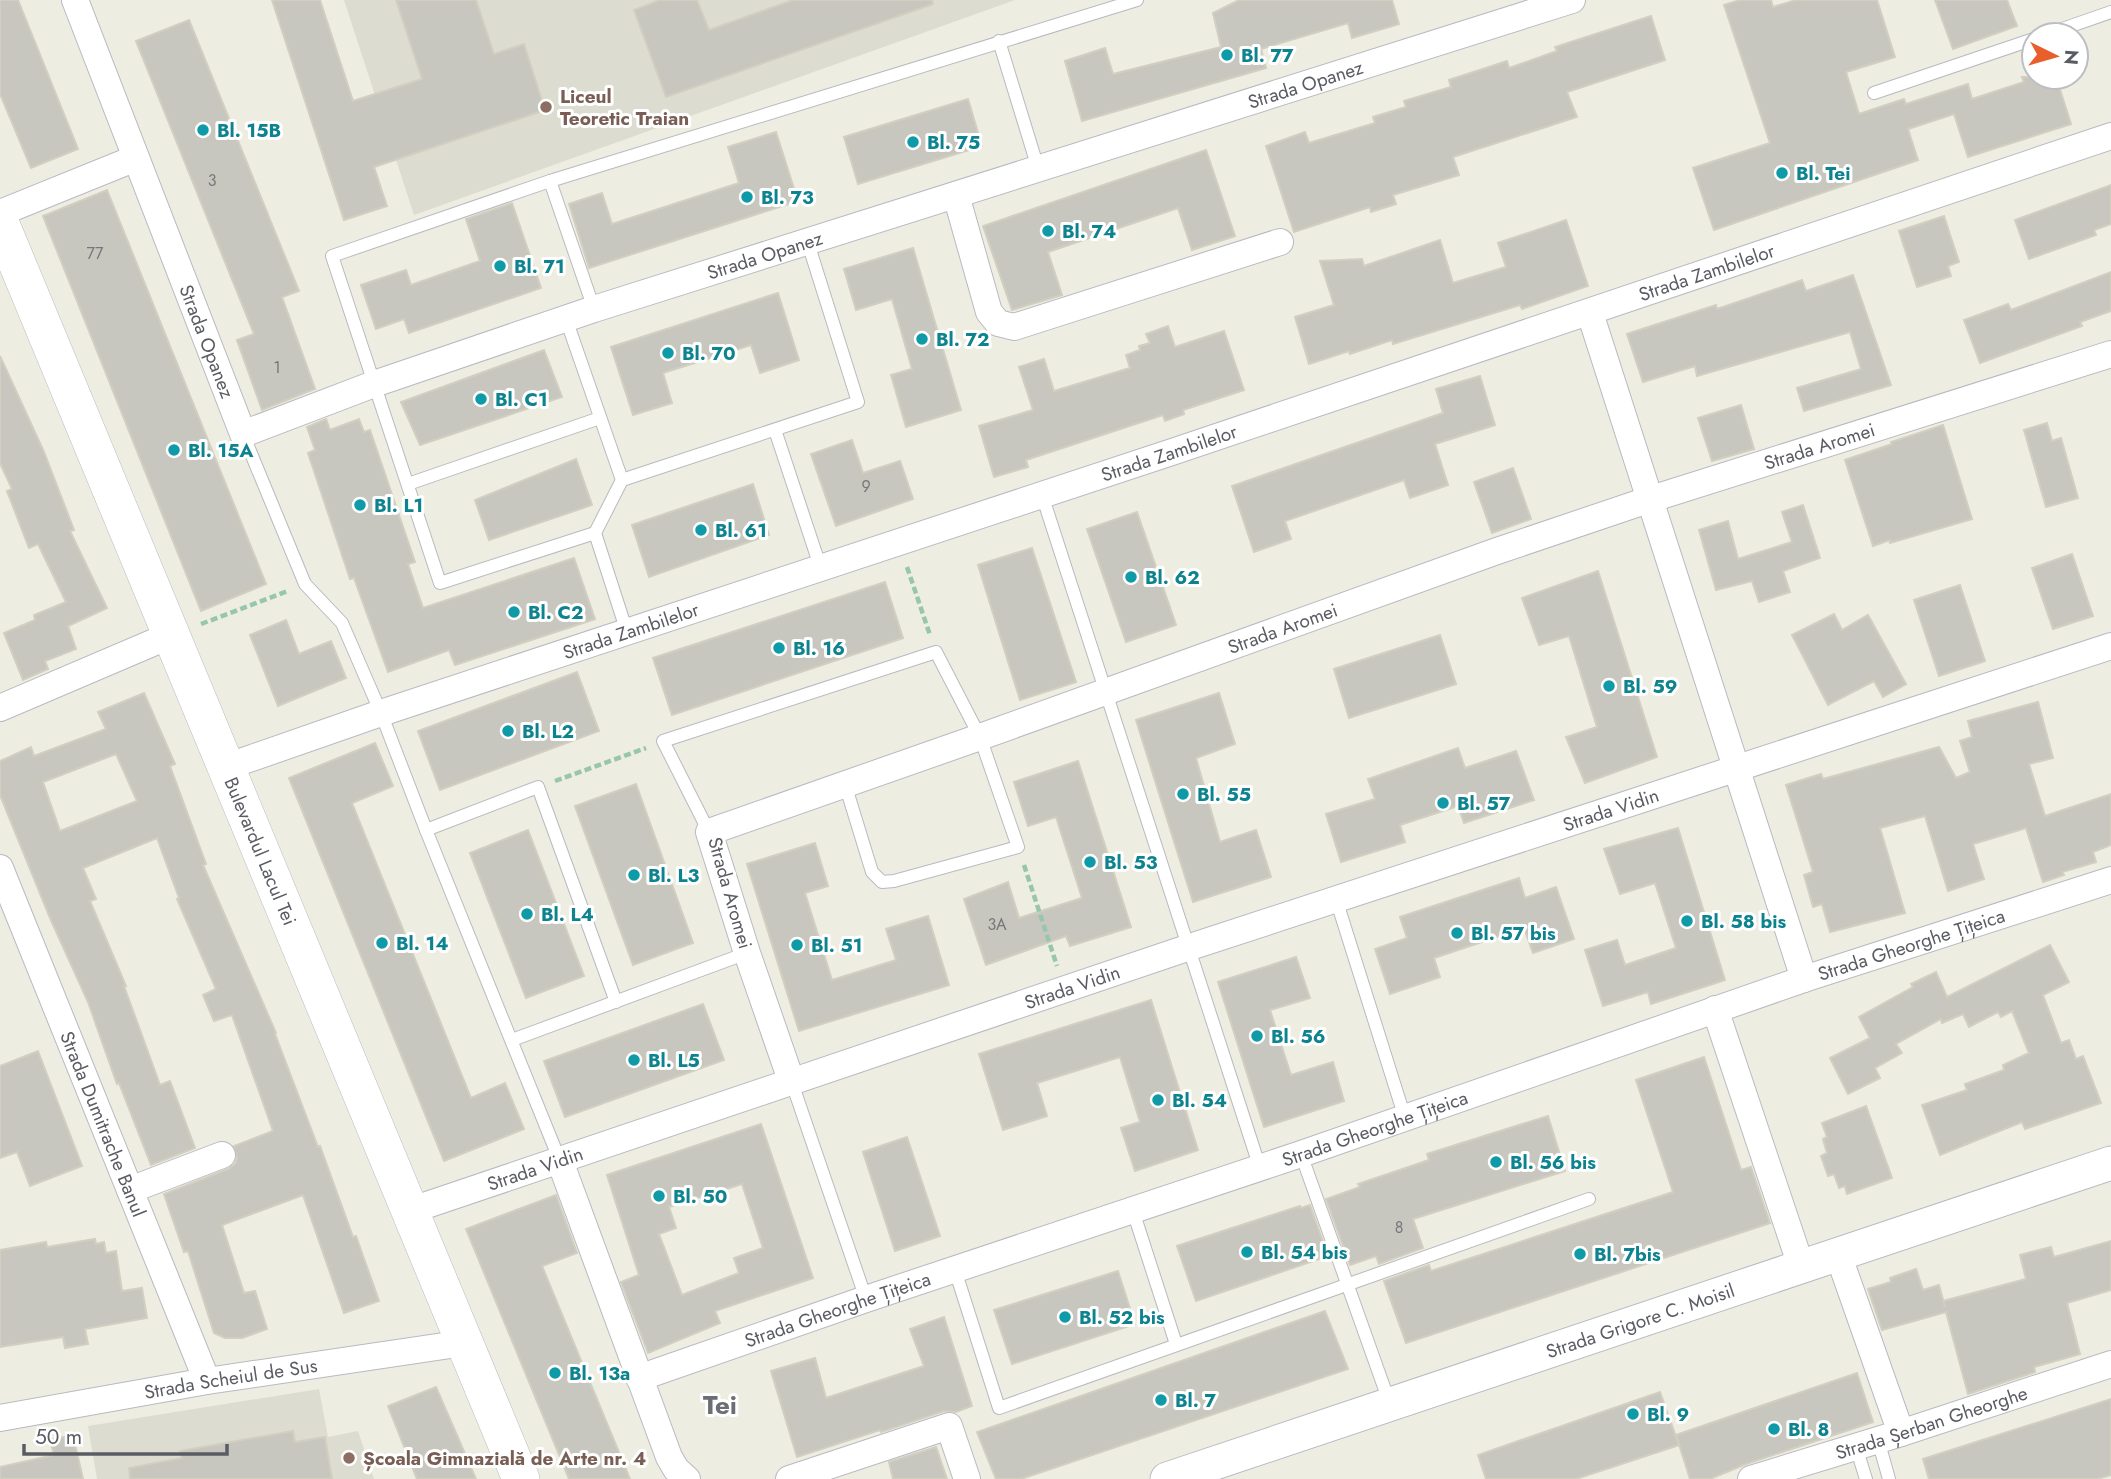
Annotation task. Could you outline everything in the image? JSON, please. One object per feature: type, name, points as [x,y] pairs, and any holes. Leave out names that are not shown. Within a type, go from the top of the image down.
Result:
[{"type":"main road","name":"Bulevardul Lacul Tei","points":[[0,222],[521,1479]]},
{"type":"street","name":"Strada Opanez","points":[[75,0],[243,434],[374,384],[594,309],[1572,0]]},
{"type":"street","name":"Strada Zambilelor","points":[[226,767],[381,713],[1590,313],[2111,136]]},
{"type":"street","points":[[0,213],[136,158]]},
{"type":"street","points":[[956,195],[989,312],[998,323],[1014,327],[1280,242]]},
{"type":"street","points":[[1590,313],[1804,979]]},
{"type":"street","name":"Strada Aromei","points":[[792,1083],[709,832],[1497,551],[1648,500],[2111,354]]},
{"type":"street","points":[[0,708],[171,635]]},
{"type":"street","name":"Strada Vidin","points":[[409,1211],[1189,947],[2111,646]]},
{"type":"street","name":"Strada Dumitrache Banul","points":[[0,868],[207,1381]]},
{"type":"street","name":"Strada Gheorghe Țițeica","points":[[639,1378],[1301,1154],[1804,979],[2111,880]]},
{"type":"street","points":[[1715,1010],[1801,1266]]},
{"type":"street","points":[[130,1190],[222,1155]]},
{"type":"street","points":[[560,1161],[669,1457],[676,1469],[687,1479]]},
{"type":"street","name":"Strada Grigore C. Moisil","points":[[1167,1479],[2111,1163]]},
{"type":"street","points":[[1838,1254],[1878,1440]]},
{"type":"street","name":"Strada Scheiul de Sus","points":[[0,1418],[207,1381],[464,1343]]},
{"type":"street","name":"Strada Șerban Gheorghe","points":[[1751,1479],[2111,1364]]},
{"type":"street","points":[[789,1479],[949,1426],[967,1479]]},
{"type":"lane","points":[[595,533],[440,583],[332,256],[550,181],[1137,0]]},
{"type":"lane","points":[[2085,21],[2111,12]]},
{"type":"lane","points":[[999,41],[1038,168]]},
{"type":"lane","points":[[1874,93],[2020,44]]},
{"type":"lane","points":[[550,181],[594,309]]},
{"type":"lane","points":[[627,632],[595,533],[622,480],[858,402],[807,240]]},
{"type":"lane","points":[[566,319],[622,480]]},
{"type":"lane","points":[[408,484],[600,418]]},
{"type":"lane","points":[[775,430],[821,569]]},
{"type":"lane","points":[[243,434],[305,584],[342,623],[381,713],[560,1161]]},
{"type":"lane","points":[[1042,495],[1260,1168]]},
{"type":"lane","points":[[709,832],[663,741],[936,652],[980,737],[1018,847],[882,882],[872,872],[845,783]]},
{"type":"lane","points":[[426,830],[538,787],[616,1002]]},
{"type":"lane","points":[[1336,899],[1405,1118]]},
{"type":"lane","points":[[512,1040],[747,953]]},
{"type":"lane","points":[[792,1083],[866,1299]]},
{"type":"lane","points":[[1301,1154],[1390,1404]]},
{"type":"lane","points":[[955,1270],[999,1408],[1589,1199]]},
{"type":"lane","points":[[1133,1211],[1176,1345]]},
{"type":"lane","points":[[1866,1479],[1878,1440]]},
{"type":"lane","points":[[1878,1440],[1889,1479]]},
{"type":"path","points":[[900,543],[936,652]]},
{"type":"path","points":[[171,635],[305,584]]},
{"type":"path","points":[[538,787],[663,741]]},
{"type":"path","points":[[1018,847],[1065,989]]},
{"type":"shaded area","name":"Liceul Teoretic Traian","points":[[344,0],[1015,0],[414,215]]},
{"type":"shaded area","points":[[319,1389],[328,1437],[358,1431],[374,1479],[97,1479],[88,1426]]},
{"type":"building","points":[[0,0],[18,0],[78,149],[31,168],[0,94]]},
{"type":"building","points":[[272,0],[320,0],[353,101],[422,79],[396,0],[476,0],[494,54],[524,44],[545,110],[374,167],[387,206],[344,220]]},
{"type":"building","points":[[660,0],[697,0],[709,30],[793,0],[932,0],[933,4],[666,97],[634,10]]},
{"type":"building","name":"Bl. 77","points":[[1239,0],[1392,0],[1399,24],[1352,38],[1348,23],[1261,49],[1266,68],[1082,121],[1065,61],[1105,48],[1113,74],[1221,47],[1213,13]]},
{"type":"building","points":[[1740,0],[1771,0],[1773,7],[1796,0],[1877,0],[1895,57],[1846,72],[1859,114],[1904,99],[1906,104],[1968,84],[1972,99],[2020,83],[2020,91],[2060,91],[2071,124],[1968,157],[1954,114],[1908,129],[1918,160],[1714,230],[1693,168],[1770,143],[1724,5]]},
{"type":"building","points":[[1935,0],[2007,0],[2017,26],[1953,49]]},
{"type":"building","points":[[1651,16],[1665,60],[1567,92],[1577,117],[1453,157],[1459,175],[1393,195],[1396,204],[1371,212],[1370,207],[1294,232],[1266,146],[1305,132],[1309,143],[1375,123],[1373,117],[1406,107],[1404,101],[1451,87],[1449,80],[1507,61],[1509,68],[1557,51],[1555,47]]},
{"type":"building","name":"Bl. 15B","points":[[189,20],[299,291],[282,297],[315,389],[262,410],[237,340],[254,334],[136,41]]},
{"type":"building","name":"Bl. 75","points":[[968,99],[982,146],[858,184],[844,137]]},
{"type":"building","name":"Bl. 73","points":[[776,132],[798,201],[589,268],[569,204],[602,193],[612,224],[739,183],[728,147]]},
{"type":"building","name":"Bl. 74","points":[[1206,150],[1235,236],[1192,250],[1178,208],[1048,252],[1062,295],[1012,310],[983,226]]},
{"type":"building","points":[[2111,185],[2111,224],[2094,230],[2096,235],[2029,259],[2015,220]]},
{"type":"building","name":"Bl. 15A","points":[[107,190],[266,584],[201,611],[43,216]]},
{"type":"building","name":"Bl. 71","points":[[512,203],[541,288],[409,333],[404,319],[376,329],[361,285],[406,270],[411,285],[480,261],[466,219]]},
{"type":"building","points":[[1944,216],[1959,262],[1948,266],[1951,276],[1917,287],[1899,231]]},
{"type":"building","points":[[1566,220],[1588,286],[1522,309],[1520,305],[1393,344],[1392,340],[1309,364],[1295,317],[1334,305],[1320,261],[1362,259],[1364,266],[1440,240],[1453,283],[1506,267],[1498,243]]},
{"type":"building","name":"Bl. 72","points":[[913,248],[961,410],[906,427],[891,375],[912,369],[892,299],[856,310],[844,269]]},
{"type":"building","points":[[2111,272],[2111,311],[2080,322],[2082,326],[1980,363],[1964,320],[2008,304],[2011,310]]},
{"type":"building","points":[[1853,275],[1891,385],[1804,411],[1797,388],[1861,369],[1850,332],[1697,376],[1695,366],[1643,382],[1627,334],[1716,305],[1717,309],[1802,280],[1806,291]]},
{"type":"building","name":"Bl. 70","points":[[778,293],[799,360],[760,373],[751,345],[663,373],[672,403],[633,415],[611,347]]},
{"type":"building","points":[[1168,326],[1175,347],[1224,331],[1244,390],[1183,410],[1184,414],[1165,421],[1163,415],[1026,460],[1028,467],[994,477],[979,426],[1033,410],[1019,367],[1044,359],[1054,391],[1130,368],[1126,355],[1140,350],[1139,346],[1150,343],[1146,334]]},
{"type":"building","name":"Bl. C1","points":[[544,350],[562,397],[420,445],[401,402]]},
{"type":"building","points":[[0,356],[44,452],[74,530],[70,531],[107,608],[68,626],[76,649],[45,661],[48,669],[23,680],[4,633],[35,620],[34,615],[66,602],[38,544],[29,548],[7,491],[12,489],[0,463]]},
{"type":"building","points":[[1480,376],[1495,425],[1435,444],[1448,485],[1410,498],[1404,480],[1285,521],[1291,539],[1254,552],[1232,486],[1443,413],[1436,389]]},
{"type":"building","points":[[1741,405],[1754,449],[1712,461],[1698,418]]},
{"type":"building","points":[[326,419],[330,430],[359,419],[364,432],[370,430],[415,562],[408,564],[423,608],[574,558],[595,619],[455,665],[449,650],[388,672],[354,578],[350,579],[308,453],[315,450],[307,427]]},
{"type":"building","points":[[2047,423],[2052,441],[2061,438],[2078,498],[2046,507],[2024,430]]},
{"type":"building","points":[[1943,425],[1972,519],[1873,546],[1845,460]]},
{"type":"building","points":[[852,440],[863,473],[900,461],[913,499],[836,526],[811,454]]},
{"type":"building","points":[[576,459],[592,505],[489,540],[475,500]]},
{"type":"building","points":[[1513,468],[1531,519],[1492,533],[1474,482]]},
{"type":"building","name":"Bl. 61","points":[[753,484],[769,535],[649,577],[632,525]]},
{"type":"building","points":[[1803,505],[1820,558],[1783,571],[1790,592],[1759,602],[1752,581],[1716,590],[1699,530],[1728,521],[1738,559],[1792,542],[1782,512]]},
{"type":"building","name":"Bl. 62","points":[[1137,512],[1176,625],[1126,642],[1087,529]]},
{"type":"building","points":[[1032,548],[1076,682],[1020,700],[978,565]]},
{"type":"building","points":[[2072,554],[2093,616],[2053,629],[2032,568]]},
{"type":"building","name":"Bl. 59","points":[[1598,571],[1657,757],[1585,783],[1566,737],[1597,727],[1569,636],[1539,645],[1522,598]]},
{"type":"building","name":"Bl. 16","points":[[885,582],[903,638],[672,715],[653,658]]},
{"type":"building","points":[[1960,585],[1985,661],[1939,676],[1914,600]]},
{"type":"building","points":[[1834,614],[1842,630],[1868,615],[1906,684],[1883,697],[1874,681],[1828,705],[1792,635]]},
{"type":"building","points":[[286,620],[299,654],[331,641],[346,678],[278,706],[250,635]]},
{"type":"building","points":[[1440,635],[1456,684],[1349,718],[1334,669]]},
{"type":"building","name":"Bl. L2","points":[[577,672],[599,731],[440,790],[418,731]]},
{"type":"building","points":[[144,693],[175,764],[170,766],[206,864],[203,865],[276,1033],[379,1301],[344,1313],[303,1195],[222,1225],[244,1293],[255,1291],[267,1329],[242,1338],[225,1338],[214,1333],[188,1251],[184,1252],[164,1194],[228,1169],[235,1164],[237,1158],[234,1146],[273,1131],[232,1015],[214,1021],[203,995],[216,989],[177,899],[179,898],[157,838],[83,868],[96,899],[90,901],[126,986],[160,1085],[170,1081],[195,1148],[151,1165],[119,1083],[117,1084],[88,1002],[50,918],[0,795],[0,761],[31,747],[34,756],[106,729],[98,712]],"holes":[[[116,754],[137,801],[60,831],[43,782]]]},
{"type":"building","name":"Bl. 55","points":[[1219,693],[1235,744],[1196,758],[1220,842],[1256,830],[1271,877],[1193,902],[1136,720]]},
{"type":"building","points":[[2038,702],[2053,758],[2029,764],[2045,816],[2111,794],[2111,845],[2093,852],[2096,862],[2062,872],[2064,875],[2043,882],[2026,828],[1973,844],[1984,879],[1948,891],[1925,816],[1880,828],[1905,913],[1830,932],[1822,904],[1813,907],[1804,875],[1813,872],[1786,785],[1821,774],[1823,779],[1939,747],[1956,778],[1970,772],[1960,741],[1972,737],[1968,721]]},
{"type":"building","name":"Bl. 14","points":[[375,743],[393,786],[352,803],[471,1098],[505,1083],[524,1129],[444,1161],[289,778]]},
{"type":"building","name":"Bl. 57","points":[[1458,748],[1465,768],[1516,751],[1534,800],[1464,823],[1458,806],[1400,825],[1405,842],[1341,862],[1326,814],[1375,799],[1368,779]]},
{"type":"building","name":"Bl. 53","points":[[1078,761],[1131,927],[1070,946],[1066,936],[986,965],[964,899],[1008,882],[1019,918],[1082,898],[1056,817],[1028,826],[1014,782]]},
{"type":"building","name":"Bl. L3","points":[[636,784],[693,943],[633,965],[575,806]]},
{"type":"building","name":"Bl. 58 bis","points":[[1678,828],[1725,980],[1651,1004],[1648,992],[1603,1006],[1585,950],[1617,940],[1625,965],[1676,948],[1655,883],[1620,894],[1604,849]]},
{"type":"building","name":"Bl. L4","points":[[528,830],[584,976],[526,998],[470,853]]},
{"type":"building","name":"Bl. 51","points":[[815,843],[828,886],[805,893],[832,980],[896,960],[886,929],[928,916],[949,985],[799,1031],[747,864]]},
{"type":"building","name":"Bl. 57 bis","points":[[1519,878],[1525,898],[1556,887],[1574,939],[1533,953],[1524,928],[1434,958],[1440,977],[1390,994],[1375,949],[1407,938],[1400,917]]},
{"type":"building","points":[[2050,945],[2069,982],[2043,995],[2061,1043],[2069,1040],[2076,1059],[2083,1056],[2101,1103],[2025,1129],[2022,1122],[1940,1155],[1922,1105],[1967,1090],[1965,1084],[2004,1070],[2003,1065],[2029,1053],[2012,1011],[2001,1017],[1998,1012],[1969,1027],[1963,1014],[1942,1023],[1941,1019],[1896,1044],[1902,1053],[1875,1068],[1880,1078],[1848,1094],[1830,1058],[1870,1038],[1859,1017],[1913,987],[1911,984],[1936,972],[1947,997]]},
{"type":"building","name":"Bl. 56","points":[[1296,957],[1310,998],[1270,1010],[1291,1075],[1333,1062],[1344,1101],[1264,1127],[1218,982]]},
{"type":"building","name":"Bl. 54","points":[[1151,1000],[1198,1150],[1135,1171],[1121,1128],[1140,1122],[1120,1057],[1037,1083],[1047,1116],[1003,1130],[979,1054]]},
{"type":"building","name":"Bl. L5","points":[[703,1004],[724,1060],[565,1117],[544,1061]]},
{"type":"building","points":[[38,1051],[82,1166],[30,1186],[17,1152],[0,1158],[0,1066]]},
{"type":"building","name":"Bl. 7bis","points":[[1704,1057],[1741,1170],[1751,1167],[1770,1223],[1406,1343],[1384,1281],[1429,1265],[1431,1271],[1673,1192],[1636,1080]]},
{"type":"building","points":[[1866,1106],[1892,1178],[1847,1194],[1845,1186],[1839,1188],[1834,1174],[1828,1176],[1821,1156],[1827,1153],[1823,1139],[1827,1137],[1822,1123]]},
{"type":"building","points":[[1548,1116],[1565,1171],[1413,1219],[1423,1248],[1379,1264],[1376,1256],[1350,1265],[1326,1199],[1360,1187],[1358,1184],[1429,1160],[1427,1154]]},
{"type":"building","points":[[761,1124],[813,1278],[715,1311],[720,1323],[648,1353],[621,1282],[639,1275],[607,1175]],"holes":[[[742,1184],[763,1248],[734,1258],[739,1273],[682,1295],[659,1234],[676,1228],[669,1207]]]},
{"type":"building","points":[[907,1137],[940,1236],[895,1251],[863,1152]]},
{"type":"building","name":"Bl. 13a","points":[[556,1195],[577,1253],[542,1266],[630,1479],[569,1479],[466,1229]]},
{"type":"building","name":"Bl. 54 bis","points":[[1310,1205],[1328,1256],[1196,1301],[1177,1246]]},
{"type":"building","points":[[95,1239],[96,1244],[104,1242],[106,1253],[116,1251],[122,1291],[142,1288],[147,1318],[85,1329],[88,1344],[65,1348],[63,1337],[0,1347],[0,1250],[46,1242],[47,1247]]},
{"type":"building","points":[[2111,1241],[2111,1290],[2067,1303],[2080,1354],[2034,1367],[2035,1372],[1968,1394],[1946,1312],[1882,1330],[1868,1289],[1891,1282],[1890,1278],[1916,1269],[1923,1290],[1939,1285],[1943,1301],[2026,1279],[2020,1255],[2051,1247],[2054,1257]]},
{"type":"building","name":"Bl. 52 bis","points":[[1118,1271],[1135,1324],[1012,1364],[994,1310]]},
{"type":"building","name":"Bl. 7","points":[[1325,1311],[1348,1369],[1021,1479],[996,1479],[977,1432]]},
{"type":"building","points":[[944,1317],[972,1406],[956,1412],[944,1411],[797,1457],[771,1371],[815,1358],[826,1398],[924,1366],[910,1329]]},
{"type":"building","name":"Bl. 8","points":[[1857,1373],[1873,1422],[1746,1464],[1710,1479],[1690,1479],[1676,1435]]},
{"type":"building","points":[[436,1387],[476,1479],[417,1479],[388,1406]]},
{"type":"building","name":"Bl. 9","points":[[1660,1392],[1679,1445],[1576,1479],[1486,1479],[1478,1455]]},
{"type":"building","points":[[2111,1399],[2111,1475],[2097,1479],[1929,1479],[1923,1459]]},
{"type":"building","points":[[293,1431],[295,1442],[325,1437],[332,1479],[130,1479],[129,1468],[182,1458],[180,1451]]},
{"type":"building","points":[[73,1435],[83,1479],[0,1479],[0,1467],[54,1455],[50,1440]]},
{"type":"building","points":[[936,1447],[947,1479],[893,1479],[889,1462]]},
{"type":"place","name":"Bl. 77","points":[[1227,55]]},
{"type":"place","name":"Liceul Teoretic Traian","points":[[546,107]]},
{"type":"place","name":"Bl. 15B","points":[[203,130]]},
{"type":"place","name":"Bl. 75","points":[[913,142]]},
{"type":"place","name":"Bl. Tei","points":[[1782,173]]},
{"type":"place","name":"Bl. 73","points":[[747,197]]},
{"type":"place","name":"Bl. 74","points":[[1048,231]]},
{"type":"place","name":"Bl. 71","points":[[500,266]]},
{"type":"place","name":"Bl. 72","points":[[922,339]]},
{"type":"place","name":"Bl. 70","points":[[668,353]]},
{"type":"place","name":"Bl. C1","points":[[481,399]]},
{"type":"place","name":"Bl. 15A","points":[[174,450]]},
{"type":"place","name":"Bl. L1","points":[[360,505]]},
{"type":"place","name":"Bl. 61","points":[[701,530]]},
{"type":"place","name":"Bl. 62","points":[[1131,577]]},
{"type":"place","name":"Bl. C2","points":[[514,612]]},
{"type":"place","name":"Bl. 16","points":[[779,648]]},
{"type":"place","name":"Bl. 59","points":[[1609,686]]},
{"type":"place","name":"Bl. L2","points":[[508,731]]},
{"type":"place","name":"Bl. 55","points":[[1183,794]]},
{"type":"place","name":"Bl. 57","points":[[1443,803]]},
{"type":"place","name":"Bl. 53","points":[[1090,862]]},
{"type":"place","name":"Bl. L3","points":[[634,875]]},
{"type":"place","name":"Bl. L4","points":[[527,914]]},
{"type":"place","name":"Bl. 58 bis","points":[[1687,921]]},
{"type":"place","name":"Bl. 57 bis","points":[[1457,933]]},
{"type":"place","name":"Bl. 14","points":[[382,943]]},
{"type":"place","name":"Bl. 51","points":[[797,945]]},
{"type":"place","name":"Bl. 56","points":[[1257,1036]]},
{"type":"place","name":"Bl. L5","points":[[634,1060]]},
{"type":"place","name":"Bl. 54","points":[[1158,1100]]},
{"type":"place","name":"Bl. 56 bis","points":[[1496,1162]]},
{"type":"place","name":"Bl. 50","points":[[659,1196]]},
{"type":"place","name":"Bl. 54 bis","points":[[1247,1252]]},
{"type":"place","name":"Bl. 7bis","points":[[1580,1254]]},
{"type":"place","name":"Bl. 52 bis","points":[[1065,1317]]},
{"type":"place","name":"Bl. 13a","points":[[555,1373]]},
{"type":"place","name":"Bl. 7","points":[[1161,1400]]},
{"type":"place","name":"Bl. 9","points":[[1633,1414]]},
{"type":"place","name":"Bl. 8","points":[[1774,1429]]},
{"type":"place","name":"Școala Gimnazială de Arte nr. 4","points":[[349,1458]]},
{"type":"district","name":"Tei","points":[[720,1405]]}]
